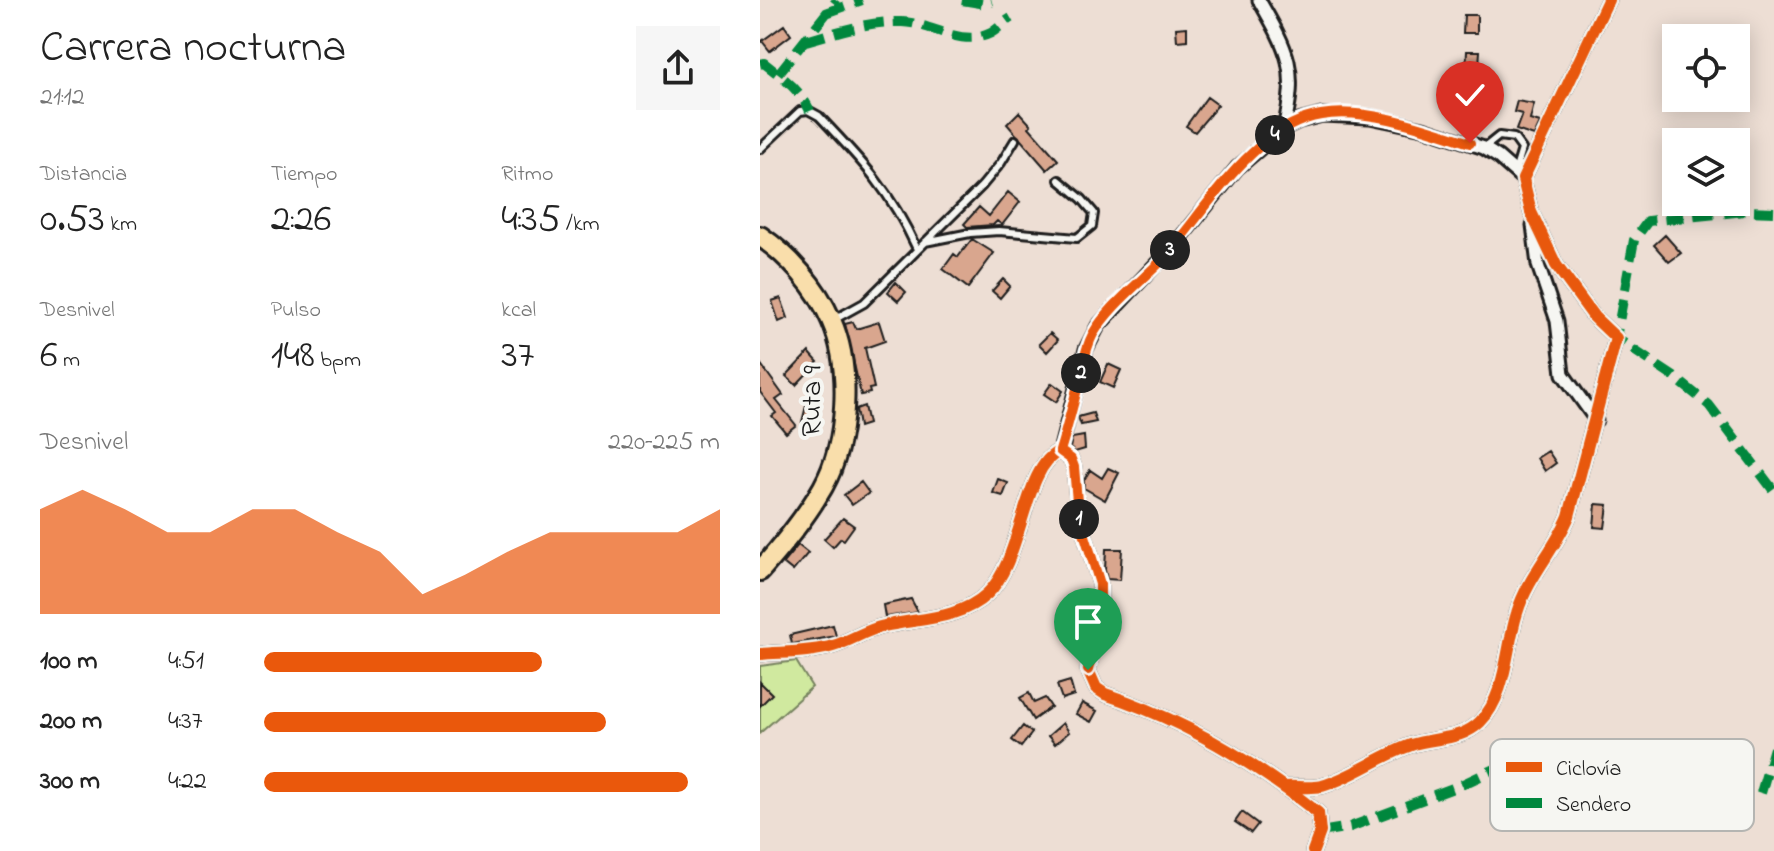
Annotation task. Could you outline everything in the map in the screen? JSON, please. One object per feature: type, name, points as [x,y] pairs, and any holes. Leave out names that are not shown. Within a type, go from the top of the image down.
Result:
[{"type":"main road","name":"Ruta 9","points":[[760,236],[788,260],[815,291],[831,320],[844,374],[843,415],[837,451],[823,486],[782,546],[760,571]]},
{"type":"street","points":[[1259,0],[1278,33],[1292,78],[1284,128]]},
{"type":"street","points":[[1519,176],[1608,0]]},
{"type":"street","points":[[760,654],[821,649],[873,629],[938,617],[974,603],[988,593],[1012,555],[1037,474],[1045,460],[1060,451],[1086,349],[1098,326],[1178,241],[1237,168],[1284,128],[1299,121],[1340,114],[1423,128],[1484,148],[1519,176],[1531,212],[1556,265],[1574,293],[1616,338],[1569,516],[1560,537],[1527,586],[1517,609],[1497,695],[1479,723],[1457,736],[1427,741],[1398,751],[1326,785],[1285,787]]},
{"type":"street","points":[[1531,212],[1538,265],[1557,321],[1563,374],[1596,420]]},
{"type":"street","points":[[1060,451],[1071,459],[1074,467],[1078,513],[1100,584],[1100,622],[1088,670],[1096,688],[1190,727],[1285,787],[1318,813],[1320,832],[1313,851]]},
{"type":"lane","points":[[760,149],[800,111],[808,110],[819,116],[877,178],[904,219],[917,249]]},
{"type":"lane","points":[[1484,148],[1499,136],[1514,138],[1522,149],[1519,176]]},
{"type":"lane","points":[[831,320],[864,303],[993,175],[1015,140]]},
{"type":"lane","points":[[925,242],[999,231],[1077,238],[1092,226],[1094,213],[1059,180]]},
{"type":"green space","points":[[796,661],[812,687],[760,733],[760,666]]},
{"type":"building","points":[[1464,15],[1477,15],[1477,33],[1463,33]]},
{"type":"building","points":[[784,25],[791,35],[770,51],[762,41]]},
{"type":"building","points":[[1187,27],[1187,40],[1177,41],[1176,28]]},
{"type":"building","points":[[1467,51],[1480,51],[1478,78],[1494,79],[1493,95],[1465,93]]},
{"type":"building","points":[[1207,97],[1218,105],[1195,132],[1186,126]]},
{"type":"building","points":[[1517,101],[1534,104],[1530,120],[1540,123],[1534,136],[1516,130],[1522,114],[1514,112]]},
{"type":"building","points":[[1019,112],[1058,160],[1047,170],[1007,124]]},
{"type":"building","points":[[1008,192],[1020,202],[1002,225],[997,221],[993,225],[967,227],[964,224],[979,207],[989,216]]},
{"type":"building","points":[[1665,235],[1681,253],[1669,262],[1654,245]]},
{"type":"building","points":[[972,239],[994,253],[968,288],[943,269],[954,254],[958,257]]},
{"type":"building","points":[[1003,279],[1010,286],[1000,298],[992,291]]},
{"type":"building","points":[[896,282],[906,292],[898,301],[888,292]]},
{"type":"building","points":[[781,298],[788,318],[779,322],[772,301]]},
{"type":"building","points":[[853,322],[856,329],[879,322],[885,341],[865,348],[874,388],[869,389],[870,393],[861,395],[845,324]]},
{"type":"building","points":[[1050,333],[1058,340],[1047,352],[1039,344]]},
{"type":"building","points":[[809,352],[818,362],[796,385],[786,376]]},
{"type":"building","points":[[760,363],[783,395],[776,400],[796,425],[786,433],[772,416],[776,413],[760,392]]},
{"type":"building","points":[[1108,364],[1121,370],[1113,388],[1100,382]]},
{"type":"building","points":[[1052,383],[1063,391],[1056,402],[1044,394]]},
{"type":"building","points":[[806,406],[820,410],[817,425],[802,422]]},
{"type":"building","points":[[864,406],[868,424],[859,427],[856,409]]},
{"type":"building","points":[[1093,413],[1096,422],[1081,425],[1078,417]]},
{"type":"building","points":[[1084,436],[1085,449],[1075,452],[1070,448],[1072,438]]},
{"type":"building","points":[[1548,451],[1556,463],[1545,471],[1537,458]]},
{"type":"building","points":[[1108,468],[1119,473],[1105,500],[1084,488],[1084,480],[1090,470],[1102,478]]},
{"type":"building","points":[[998,479],[1008,483],[1003,496],[993,493]]},
{"type":"building","points":[[861,482],[869,493],[852,505],[844,495]]},
{"type":"building","points":[[1596,504],[1608,505],[1605,528],[1594,527]]},
{"type":"building","points":[[843,518],[854,526],[844,540],[841,538],[833,547],[824,539]]},
{"type":"building","points":[[798,545],[808,553],[793,571],[783,563]]},
{"type":"building","points":[[1106,549],[1122,549],[1120,580],[1107,579]]},
{"type":"building","points":[[911,599],[918,612],[885,617],[883,605]]},
{"type":"building","points":[[833,625],[836,636],[792,644],[790,635]]},
{"type":"building","points":[[1070,681],[1074,695],[1062,699],[1057,685]]},
{"type":"building","points":[[760,682],[772,694],[760,706]]},
{"type":"building","points":[[1029,693],[1034,703],[1045,698],[1051,707],[1033,720],[1020,698]]},
{"type":"building","points":[[1082,703],[1097,711],[1091,722],[1076,714]]},
{"type":"building","points":[[1063,723],[1069,732],[1055,744],[1048,736]]},
{"type":"building","points":[[1023,726],[1032,733],[1021,747],[1012,740]]},
{"type":"building","points":[[1242,812],[1258,824],[1251,833],[1235,822]]},
{"type":"marked path","points":[[778,74],[837,0]]},
{"type":"marked path","points":[[826,13],[862,0]]},
{"type":"marked path","points":[[962,0],[985,4],[992,2]]},
{"type":"marked path","points":[[806,41],[890,22],[913,23],[958,36],[980,37],[1011,18]]},
{"type":"marked path","points":[[760,64],[764,63],[790,84],[810,111]]},
{"type":"marked path","points":[[1774,212],[1745,211],[1648,221],[1634,240],[1616,338],[1709,405],[1774,491]]},
{"type":"marked path","points":[[1761,793],[1774,748]]},
{"type":"marked path","points":[[1320,832],[1350,827],[1490,771]]},
{"type":"cycle path","points":[[1285,787],[1322,786],[1411,745],[1464,732],[1480,722],[1496,698],[1522,600],[1569,516],[1616,338],[1594,317],[1556,265],[1531,212],[1523,179],[1608,0]]},
{"type":"cycle path","points":[[760,654],[824,648],[877,628],[938,617],[976,603],[999,579],[1038,475],[1048,460],[1060,451],[1071,459],[1074,467],[1078,513],[1100,584],[1100,622],[1088,670],[1096,688],[1190,729],[1243,759],[1293,794],[1318,813],[1320,832],[1313,851]]},
{"type":"route","points":[[1088,670],[1100,622],[1100,584],[1080,523],[1074,467],[1071,459],[1060,451],[1086,349],[1098,326],[1178,241],[1237,168],[1284,128],[1322,115],[1340,114],[1423,128],[1470,143]]}]
